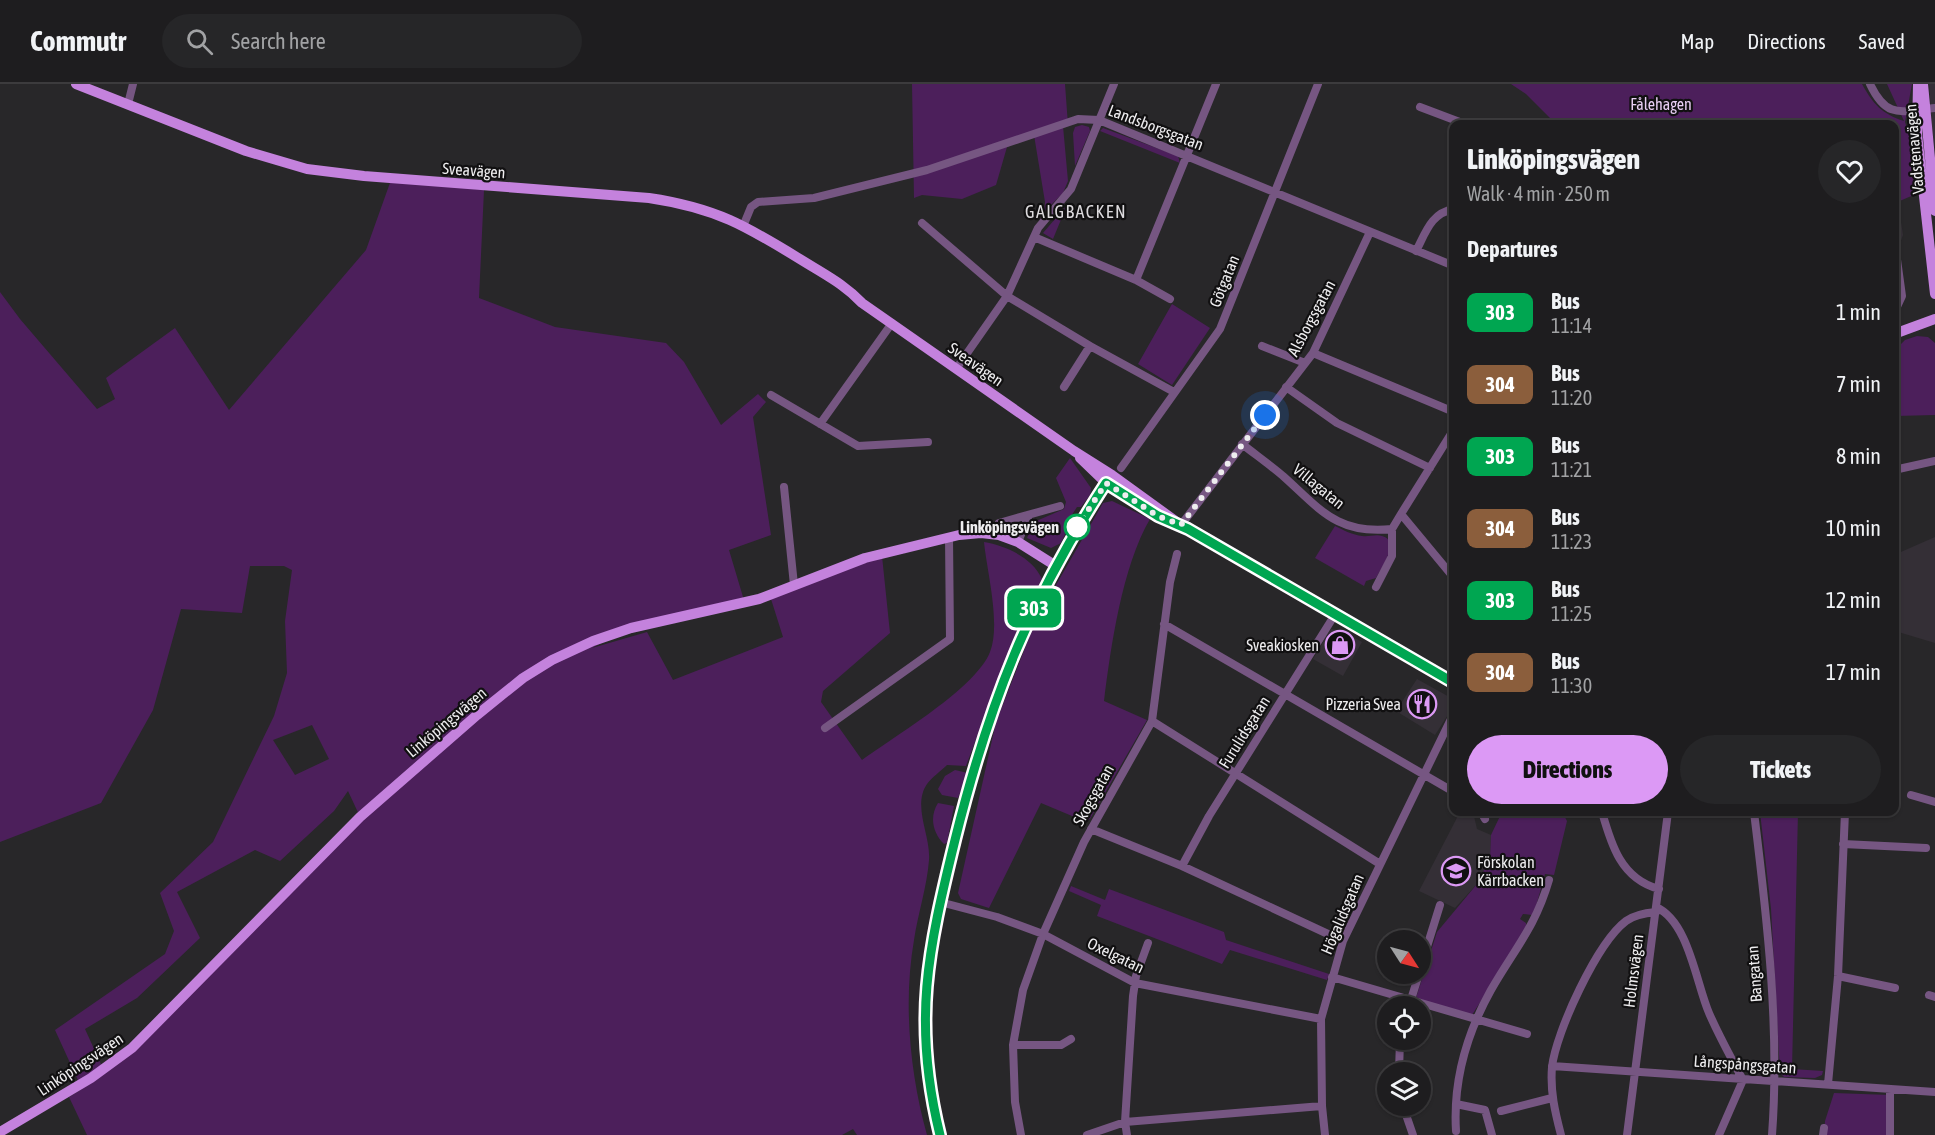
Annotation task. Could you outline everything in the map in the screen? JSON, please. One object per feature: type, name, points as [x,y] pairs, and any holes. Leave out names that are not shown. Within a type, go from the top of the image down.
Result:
[{"type":"main road","name":"Sveavägen","points":[[76,84],[246,151],[308,169],[364,176],[650,198],[705,210],[744,225],[847,288],[862,303],[1074,451],[1113,475],[1158,516],[1181,525],[1449,680]]},
{"type":"main road","name":"Vadstenavägen","points":[[1918,84],[1925,109],[1935,294]]},
{"type":"main road","name":"Vadstenavägen","points":[[1923,84],[1935,211]]},
{"type":"main road","points":[[1899,332],[1917,323],[1935,319]]},
{"type":"main road","points":[[940,1135],[930,1091],[924,1021],[928,962],[940,902],[974,765],[994,701],[1021,634],[1056,566],[1113,475]]},
{"type":"main road","name":"Linköpingsvägen","points":[[0,1132],[91,1078],[132,1047],[353,824],[477,715],[524,678],[571,650],[611,635],[759,598],[865,558],[949,537],[988,533],[1018,542],[1056,566]]},
{"type":"street","points":[[128,104],[133,84]]},
{"type":"street","points":[[956,369],[1007,296],[1034,237],[1071,189],[1114,84]]},
{"type":"street","points":[[1136,280],[1216,84]]},
{"type":"street","name":"Götgatan","points":[[1113,475],[1220,329],[1318,84]]},
{"type":"street","points":[[1870,84],[1884,107],[1894,111],[1925,109]]},
{"type":"street","points":[[1420,106],[1456,120]]},
{"type":"street","name":"Landsborgsgatan","points":[[744,225],[748,211],[758,202],[814,198],[927,170],[1078,119],[1099,120],[1449,264]]},
{"type":"street","points":[[1416,251],[1434,218],[1449,210]]},
{"type":"street","points":[[922,223],[1007,296],[1090,346],[1174,392]]},
{"type":"street","name":"Alsborgsgatan","points":[[1181,525],[1312,353],[1370,232]]},
{"type":"street","points":[[1034,237],[1136,280],[1170,299]]},
{"type":"street","points":[[1899,274],[1902,296],[1899,304]]},
{"type":"street","points":[[820,424],[892,323]]},
{"type":"street","points":[[1064,387],[1090,346]]},
{"type":"street","points":[[1262,346],[1305,363]]},
{"type":"street","points":[[1312,353],[1449,410]]},
{"type":"street","points":[[1286,387],[1337,423],[1430,468]]},
{"type":"street","points":[[771,395],[858,446],[928,442]]},
{"type":"street","points":[[1376,587],[1392,556],[1392,529],[1449,437]]},
{"type":"street","name":"Villagatan","points":[[1242,444],[1282,476],[1312,505],[1336,521],[1364,531],[1392,529]]},
{"type":"street","points":[[1899,469],[1935,461]]},
{"type":"street","points":[[784,487],[795,585]]},
{"type":"street","points":[[999,523],[1060,506]]},
{"type":"street","points":[[1018,542],[1029,514]]},
{"type":"street","points":[[1401,514],[1449,572]]},
{"type":"street","points":[[825,728],[950,639],[949,537]]},
{"type":"street","name":"Skogsgatan","points":[[1021,1135],[1015,1102],[1013,1045],[1023,990],[1043,934],[1091,830],[1152,721],[1164,624],[1177,554]]},
{"type":"street","name":"Furulidsgatan","points":[[1182,866],[1236,774],[1335,616]]},
{"type":"street","points":[[1164,624],[1449,789]]},
{"type":"street","points":[[1152,721],[1380,864]]},
{"type":"street","name":"Högalidsgatan","points":[[1324,1135],[1321,1019],[1332,977],[1343,941],[1449,723]]},
{"type":"street","points":[[1911,795],[1935,802]]},
{"type":"street","points":[[1603,816],[1612,849],[1618,858],[1647,884],[1659,889]]},
{"type":"street","name":"Holmsvägen","points":[[1627,1135],[1668,816]]},
{"type":"street","name":"Bangatan","points":[[1754,816],[1765,909],[1775,1082],[1772,1135]]},
{"type":"street","points":[[1828,1084],[1838,976],[1845,816]]},
{"type":"street","points":[[1091,830],[1182,866],[1343,941]]},
{"type":"street","points":[[1843,844],[1926,848]]},
{"type":"street","points":[[1456,1131],[1456,1104],[1463,1058],[1476,1019],[1493,987],[1534,923],[1550,880]]},
{"type":"street","name":"Oxelgatan","points":[[940,902],[997,917],[1043,934],[1135,983],[1321,1019]]},
{"type":"street","points":[[1431,934],[1440,905]]},
{"type":"street","points":[[1561,1135],[1552,1098],[1552,1066],[1569,1011],[1594,963],[1625,922],[1656,909],[1668,915],[1681,934],[1709,1013],[1743,1080],[1719,1135]]},
{"type":"street","points":[[1127,1135],[1125,1122],[1135,983],[1148,943]]},
{"type":"street","points":[[1838,976],[1895,988]]},
{"type":"street","points":[[1332,977],[1387,996]]},
{"type":"street","points":[[1431,1009],[1527,1034]]},
{"type":"street","points":[[1013,1045],[1061,1045],[1071,1039]]},
{"type":"street","name":"Långspångsgatan","points":[[1552,1066],[1935,1092]]},
{"type":"street","points":[[1890,1089],[1890,1135]]},
{"type":"street","points":[[1502,1110],[1552,1098]]},
{"type":"street","points":[[1456,1104],[1485,1110],[1492,1135]]},
{"type":"street","points":[[1087,1135],[1125,1122],[1322,1106]]},
{"type":"street","points":[[1406,1116],[1413,1135]]},
{"type":"shaded area","points":[[1929,84],[1935,84],[1935,150],[1932,127]]},
{"type":"shaded area","points":[[1899,209],[1903,235],[1899,246]]},
{"type":"shaded area","points":[[1935,537],[1935,643],[1899,632],[1899,553]]},
{"type":"shaded area","points":[[1331,629],[1343,631],[1362,642],[1343,676],[1313,659]]},
{"type":"shaded area","points":[[1417,679],[1449,697],[1449,713],[1435,735],[1396,711]]},
{"type":"shaded area","name":"Förskolan Kärrbacken","points":[[1458,816],[1474,816],[1477,829],[1491,835],[1490,858],[1477,884],[1455,908],[1419,891]]},
{"type":"green space","points":[[912,84],[1065,84],[1068,125],[1063,126],[1068,181],[1063,193],[1044,212],[1045,202],[1034,135],[1007,147],[996,185],[962,199],[922,195],[914,198]]},
{"type":"green space","name":"Fålehagen","points":[[1511,84],[1862,84],[1879,107],[1904,121],[1887,84],[1912,84],[1905,122],[1909,135],[1916,194],[1899,201],[1899,120],[1552,120],[1526,94]]},
{"type":"green space","points":[[1082,125],[1089,127],[1090,131],[1075,166],[1073,133],[1075,127]]},
{"type":"green space","points":[[1103,128],[1178,156],[1180,163],[1100,131]]},
{"type":"green space","points":[[391,180],[484,190],[479,298],[555,327],[666,343],[684,362],[721,425],[758,394],[766,402],[753,417],[771,535],[729,550],[746,607],[645,620],[592,648],[647,632],[673,680],[783,637],[771,599],[882,556],[890,633],[823,691],[821,702],[862,760],[952,696],[982,666],[990,652],[994,613],[984,542],[1001,546],[1018,554],[1038,571],[1042,579],[1023,614],[966,766],[947,765],[929,781],[921,802],[929,860],[911,964],[909,1013],[916,1088],[927,1135],[857,1135],[853,1129],[842,1135],[87,1135],[69,1097],[82,1089],[55,1030],[165,954],[174,931],[160,893],[213,842],[274,716],[287,673],[285,621],[292,570],[284,566],[250,566],[242,613],[181,609],[153,710],[101,803],[0,842],[0,292],[20,319],[97,409],[115,399],[106,378],[175,328],[229,410],[366,250]],"holes":[[[312,725],[329,759],[295,775],[273,740]],[[348,791],[362,821],[105,1073],[85,1029],[137,998],[200,938],[177,892],[255,850],[280,861],[334,811]]]},
{"type":"green space","points":[[1067,205],[1053,239],[1043,233]]},
{"type":"green space","points":[[1172,304],[1210,328],[1172,385],[1138,364]]},
{"type":"green space","points":[[1917,336],[1928,337],[1935,343],[1935,415],[1899,416],[1899,346],[1905,340]]},
{"type":"green space","points":[[1070,458],[1091,488],[1090,495],[1081,507],[1077,507],[1064,527],[1068,528],[1061,543],[1051,548],[1027,538],[1034,522],[1064,509],[1066,502],[1056,478]]},
{"type":"green space","points":[[1112,501],[1150,519],[1140,538],[1125,583],[1114,632],[1104,701],[1147,720],[1090,819],[1084,821],[1041,803],[989,908],[961,899],[958,893],[996,722],[1036,620],[1103,503]]},
{"type":"green space","points":[[1335,526],[1359,535],[1382,536],[1390,543],[1388,556],[1376,578],[1366,581],[1364,586],[1315,558]]},
{"type":"green space","points":[[955,770],[968,773],[958,798],[942,795],[938,789],[945,776]]},
{"type":"green space","points":[[938,803],[954,806],[947,843],[944,844],[937,835],[933,819]]},
{"type":"green space","points":[[1500,816],[1564,816],[1567,821],[1554,875],[1545,874],[1535,910],[1532,915],[1523,914],[1520,919],[1526,923],[1526,930],[1472,1015],[1431,1005],[1431,996],[1417,996],[1420,984],[1431,984],[1431,951],[1437,932],[1477,884],[1490,858],[1491,835]]},
{"type":"green space","points":[[1760,816],[1798,816],[1792,1069],[1823,1071],[1822,1075],[1815,1078],[1784,1077],[1780,1073],[1771,909]]},
{"type":"green space","points":[[1071,886],[1105,900],[1109,889],[1224,932],[1226,940],[1329,974],[1327,980],[1230,950],[1222,964],[1097,916],[1101,905],[1069,891]]},
{"type":"green space","points":[[1834,1093],[1890,1095],[1889,1135],[1824,1135],[1825,1121]]},
{"type":"bus line","name":"303","points":[[940,1135],[930,1091],[926,1055],[925,992],[933,931],[974,765],[994,701],[1021,634],[1077,527],[1106,483],[1158,516],[1181,525],[1271,580],[1449,680]]},
{"type":"place","name":"Linköpingsvägen","points":[[1077,527]]},
{"type":"place","name":"Sveakiosken","points":[[1340,645]]},
{"type":"place","name":"Pizzeria Svea","points":[[1422,704]]},
{"type":"place","name":"Förskolan Kärrbacken","points":[[1456,871]]},
{"type":"district","name":"GALGBACKEN","points":[[1076,211]]},
{"type":"route","points":[[1077,527],[1106,483],[1158,516],[1181,525],[1265,415]]}]
